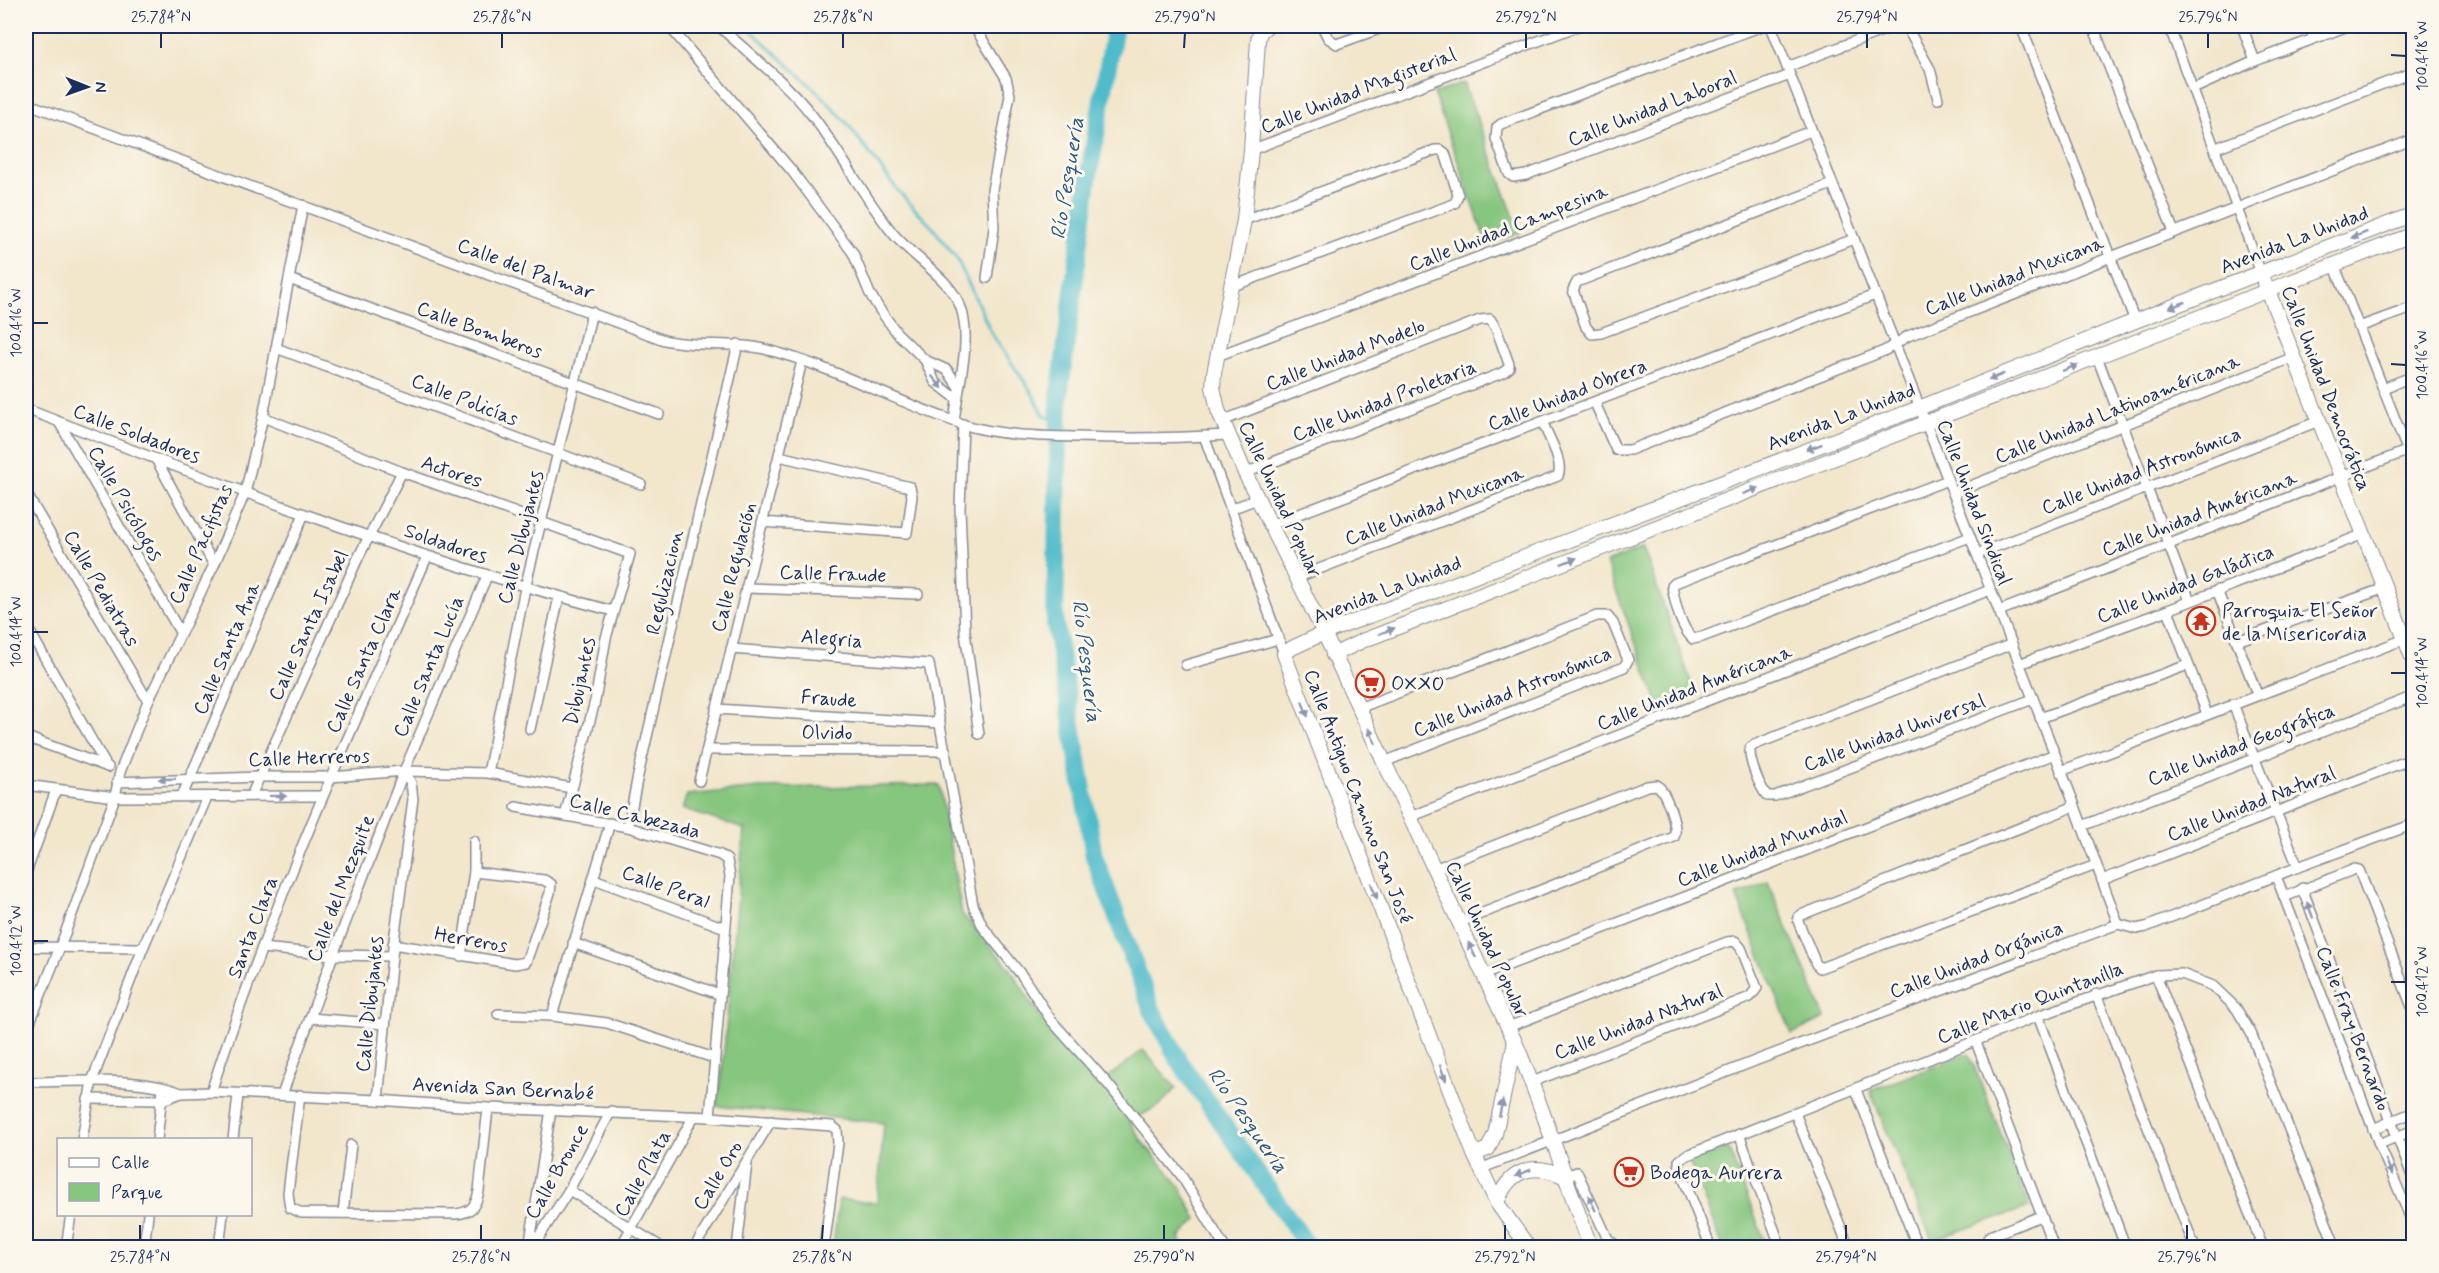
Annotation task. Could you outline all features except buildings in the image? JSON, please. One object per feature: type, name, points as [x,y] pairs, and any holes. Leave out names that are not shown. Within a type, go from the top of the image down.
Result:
[{"type":"street","points":[[669,26],[792,171],[853,253],[870,294],[897,333],[925,360],[947,370],[958,386]]},
{"type":"street","points":[[719,26],[810,112],[890,230],[955,294],[962,309],[963,360],[957,399],[960,508],[965,632],[979,734]]},
{"type":"street","points":[[974,26],[1006,78],[1010,95],[992,190],[994,228],[987,278]]},
{"type":"street","points":[[1251,150],[1258,40],[1260,32],[1267,26]]},
{"type":"street","points":[[1322,26],[1332,43],[1342,43],[1387,26]]},
{"type":"street","name":"Calle Unidad Magisterial","points":[[1251,150],[1578,26]]},
{"type":"street","name":"Calle Unidad Laboral","points":[[1762,26],[1507,120],[1497,127],[1495,133],[1505,167],[1513,177],[1526,175],[1895,26]]},
{"type":"street","name":"Calle Unidad Sindical","points":[[1771,26],[2055,754],[2118,924]]},
{"type":"street","points":[[1906,26],[1930,69],[1938,99]]},
{"type":"street","points":[[2021,26],[2135,321]]},
{"type":"street","points":[[2093,26],[2174,232]]},
{"type":"street","name":"Calle Unidad Democrática","points":[[2169,26],[2261,273],[2414,662]]},
{"type":"street","points":[[2242,26],[2255,61]]},
{"type":"street","points":[[2309,26],[2314,38]]},
{"type":"street","points":[[2193,89],[2255,61],[2348,26]]},
{"type":"street","points":[[2216,148],[2414,72]]},
{"type":"street","name":"Calle del Palmar","points":[[26,103],[664,340],[683,345],[738,344],[765,349],[802,361],[958,422],[991,432],[1021,436],[1148,439],[1228,435]]},
{"type":"street","name":"Calle Unidad Campesina","points":[[1217,356],[1811,131]]},
{"type":"street","name":"Calle Unidad Mexicana","points":[[1595,403],[1616,450],[1630,450],[1884,351],[1908,336],[2414,139]]},
{"type":"street","name":"Calle Unidad Popular","points":[[1251,150],[1244,220],[1213,387],[1222,421],[1515,1042],[1532,1082],[1563,1176],[1591,1248]]},
{"type":"street","points":[[1233,286],[1448,206],[1455,203],[1458,195],[1447,159],[1441,150],[1429,151],[1244,220]]},
{"type":"street","points":[[1832,184],[1585,279],[1574,285],[1574,297],[1589,332],[1601,333],[1854,239]]},
{"type":"street","name":"Calle Pacifistas","points":[[115,797],[118,777],[148,701],[214,565],[245,493],[263,417],[303,205]]},
{"type":"street","name":"Avenida La Unidad","points":[[1284,654],[1324,633],[1919,408],[2135,321],[2414,214]]},
{"type":"street","name":"Avenida La Unidad","points":[[1333,655],[1362,641],[2414,234]]},
{"type":"street","points":[[2334,264],[2410,449],[2414,467]]},
{"type":"street","name":"Calle Bomberos","points":[[289,279],[659,414]]},
{"type":"street","name":"Calle Unidad Obrera","points":[[1270,525],[1875,295]]},
{"type":"street","points":[[2359,327],[2414,307]]},
{"type":"street","name":"Calle Dibujantes","points":[[488,773],[525,588],[592,312]]},
{"type":"street","name":"Calle Unidad Proletaria","points":[[1245,473],[1502,373],[1509,368],[1509,364],[1496,328],[1490,319],[1480,321]]},
{"type":"street","name":"Calle Unidad Modelo","points":[[1222,421],[1480,321]]},
{"type":"street","name":"Regulizacion","points":[[628,827],[738,344]]},
{"type":"street","name":"Calle Policías","points":[[276,348],[640,484]]},
{"type":"street","points":[[2097,357],[2190,601]]},
{"type":"street","name":"Calle Unidad Latinoaméricana","points":[[1953,493],[2294,357]]},
{"type":"street","points":[[925,360],[934,382],[957,399]]},
{"type":"street","name":"Calle Regulación","points":[[699,781],[802,361]]},
{"type":"street","points":[[2383,388],[2414,376]]},
{"type":"street","name":"Calle Soldadores","points":[[26,409],[157,461],[304,514]]},
{"type":"street","name":"Actores","points":[[263,417],[402,472],[630,554]]},
{"type":"street","name":"Calle Unidad Astronómica","points":[[1977,554],[2319,421]]},
{"type":"street","name":"Calle Psicólogos","points":[[58,422],[180,632]]},
{"type":"street","name":"Calle Unidad Mexicana","points":[[1296,578],[1552,480],[1558,476],[1560,471],[1543,423]]},
{"type":"street","name":"Calle Antiguo Camino San José","points":[[1204,436],[1278,639],[1480,1169],[1497,1203],[1529,1248]]},
{"type":"street","name":"Calle Unidad Américana","points":[[1999,611],[2410,449]]},
{"type":"street","points":[[762,522],[907,533],[912,496],[910,487],[779,456]]},
{"type":"street","points":[[157,461],[214,565]]},
{"type":"street","name":"Calle Santa Isabel","points":[[251,796],[358,558],[402,472]]},
{"type":"street","points":[[1948,480],[1672,586],[1674,599],[1686,631],[1693,639],[1697,638],[1970,537]]},
{"type":"street","name":"Calle Pediatras","points":[[26,493],[148,701]]},
{"type":"street","points":[[1231,509],[1257,499]]},
{"type":"street","name":"Soldadores","points":[[304,514],[525,588],[613,611]]},
{"type":"street","name":"Calle Santa Ana","points":[[182,796],[304,514]]},
{"type":"street","name":"Calle Unidad Galáctica","points":[[2019,664],[2168,610],[2364,534]]},
{"type":"street","name":"Dibujantes","points":[[565,816],[595,700],[606,639],[630,554]]},
{"type":"street","name":"Calle Santa Clara","points":[[331,777],[427,557]]},
{"type":"street","name":"Calle Santa Lucía","points":[[404,771],[488,576]]},
{"type":"street","name":"Calle Fraude","points":[[746,588],[918,594]]},
{"type":"street","points":[[2237,640],[2385,588]]},
{"type":"street","name":"Calle Unidad Américana","points":[[1410,817],[1990,590]]},
{"type":"street","points":[[2217,590],[2257,694]]},
{"type":"street","points":[[530,729],[559,597]]},
{"type":"street","points":[[2168,610],[2207,714]]},
{"type":"street","name":"Calle Unidad Astronómica","points":[[1359,708],[1597,616],[1607,616],[1613,622],[1628,660],[1624,667],[1384,762]]},
{"type":"street","points":[[26,625],[107,767]]},
{"type":"street","points":[[1186,665],[1278,639]]},
{"type":"street","points":[[2061,771],[2405,639]]},
{"type":"street","name":"Calle Unidad Universal","points":[[2012,644],[1750,748],[1750,757],[1762,789],[1767,796],[1774,796],[2033,699]]},
{"type":"street","name":"Alegria","points":[[731,649],[929,664],[940,723]]},
{"type":"street","points":[[2040,718],[2188,664]]},
{"type":"street","name":"Calle Unidad Geográfica","points":[[2082,826],[2414,696]]},
{"type":"street","points":[[2234,704],[2298,867]]},
{"type":"street","name":"Fraude","points":[[717,709],[940,723]]},
{"type":"street","points":[[940,723],[973,905],[983,927],[1023,977],[1051,1020],[1107,1083],[1181,1175],[1225,1248]]},
{"type":"street","name":"Calle Herreros","points":[[26,737],[107,767],[118,777],[189,779],[331,777],[404,771],[488,773],[572,789]]},
{"type":"street","name":"Olvido","points":[[707,750],[946,751]]},
{"type":"street","name":"Calle Unidad Mundial","points":[[1483,975],[2055,754]]},
{"type":"street","name":"Calle Unidad Natural","points":[[2102,880],[2414,758]]},
{"type":"street","name":"Calle Dibujantes","points":[[378,1100],[393,944],[413,799],[411,783],[404,771]]},
{"type":"street","name":"Calle del Mezquite","points":[[282,1095],[404,771]]},
{"type":"street","name":"Santa Clara","points":[[211,1092],[229,1035],[262,948],[321,796],[331,777]]},
{"type":"street","name":"Calle Herreros","points":[[26,785],[115,797],[321,796]]},
{"type":"street","points":[[1434,868],[1647,786],[1657,785],[1663,792],[1676,831],[1676,835],[1669,840],[1458,923]]},
{"type":"street","points":[[26,873],[56,790]]},
{"type":"street","points":[[26,1032],[115,797]]},
{"type":"street","points":[[82,1138],[92,1081],[143,948],[207,797]]},
{"type":"street","points":[[2075,806],[1801,915],[1798,921],[1818,968],[2096,865]]},
{"type":"street","name":"Calle Cabezada","points":[[516,807],[628,827],[720,855],[727,860],[730,876],[725,928]]},
{"type":"street","points":[[552,1016],[610,823]]},
{"type":"street","name":"Calle Unidad Orgánica","points":[[1480,1169],[1552,1139],[2118,924],[2136,929],[2146,927],[2414,824]]},
{"type":"street","points":[[461,956],[474,872],[474,841]]},
{"type":"street","points":[[2284,897],[2302,888],[2355,869],[2359,870],[2414,1012]]},
{"type":"street","name":"Herreros","points":[[393,944],[515,964],[526,962],[551,884],[544,880],[474,872]]},
{"type":"street","name":"Calle Fray Bernardo","points":[[2276,876],[2373,1129],[2414,1226]]},
{"type":"street","name":"Calle Peral","points":[[594,879],[725,928]]},
{"type":"street","name":"Calle Fray Bernardo","points":[[2302,888],[2414,1181]]},
{"type":"street","points":[[710,1117],[725,928]]},
{"type":"street","name":"Calle Unidad Natural","points":[[1508,1027],[1731,941],[1735,941],[1741,948],[1757,988],[1750,998],[1532,1082]]},
{"type":"street","points":[[573,943],[719,994]]},
{"type":"street","points":[[26,947],[143,948]]},
{"type":"street","points":[[262,948],[333,955],[392,956]]},
{"type":"street","name":"Calle Mario Quintanilla","points":[[1711,1248],[1679,1161],[1685,1156],[2096,994],[2156,975],[2182,974],[2213,986],[2236,1008],[2251,1033],[2336,1248]]},
{"type":"street","points":[[2156,975],[2263,1248]]},
{"type":"street","points":[[2096,994],[2195,1248]]},
{"type":"street","points":[[498,1014],[552,1016],[607,1023],[714,1058]]},
{"type":"street","points":[[2038,1016],[2126,1248]]},
{"type":"street","points":[[310,1018],[385,1024]]},
{"type":"street","points":[[1474,1154],[1488,1149],[1496,1134],[1515,1042]]},
{"type":"street","points":[[1976,1042],[2054,1248]]},
{"type":"street","name":"Avenida San Bernabé","points":[[26,1082],[92,1081],[162,1085],[182,1093]]},
{"type":"street","points":[[157,1138],[162,1085]]},
{"type":"street","points":[[1856,1090],[1918,1248]]},
{"type":"street","name":"Avenida San Bernabé","points":[[88,1099],[162,1100],[182,1093],[211,1092],[238,1095],[300,1095],[488,1108],[610,1111],[824,1124],[837,1130],[838,1136],[824,1248]]},
{"type":"street","points":[[233,1138],[238,1095]]},
{"type":"street","points":[[300,1095],[288,1193],[290,1208],[302,1213],[455,1214],[471,1210],[476,1203],[479,1191],[488,1108]]},
{"type":"street","name":"Calle Bronce","points":[[531,1248],[551,1110]]},
{"type":"street","name":"Calle Bronce","points":[[531,1248],[568,1190],[610,1111]]},
{"type":"street","points":[[2373,1129],[2414,1112]]},
{"type":"street","points":[[1795,1113],[1848,1248]]},
{"type":"street","name":"Calle Plata","points":[[621,1248],[693,1116]]},
{"type":"street","name":"Calle Oro","points":[[694,1248],[771,1121]]},
{"type":"street","points":[[2379,1144],[2414,1130]]},
{"type":"street","points":[[1739,1134],[1781,1248]]},
{"type":"street","points":[[343,1213],[351,1145]]},
{"type":"street","points":[[737,1248],[747,1159]]},
{"type":"street","points":[[1497,1203],[1506,1183],[1524,1171],[1546,1170],[1563,1176],[1577,1172],[1611,1246]]},
{"type":"street","points":[[568,1190],[663,1248]]},
{"type":"street","points":[[66,1248],[71,1216]]},
{"type":"street","points":[[144,1248],[148,1216]]},
{"type":"street","points":[[219,1248],[223,1216]]},
{"type":"street","points":[[1987,1248],[1987,1240],[1990,1236],[2041,1216]]},
{"type":"green space","points":[[1464,83],[1520,233],[1487,244],[1434,94]]},
{"type":"green space","points":[[1643,548],[1695,693],[1659,707],[1606,563]]},
{"type":"green space","points":[[939,785],[962,914],[1010,968],[1035,1009],[1098,1085],[1143,1050],[1176,1088],[1161,1104],[1130,1122],[1141,1140],[1179,1185],[1197,1219],[1180,1237],[1183,1247],[833,1247],[839,1199],[877,1203],[884,1123],[716,1106],[722,1073],[744,829],[682,809],[687,795],[760,788]]},
{"type":"green space","points":[[1768,882],[1825,1018],[1792,1034],[1736,895]]},
{"type":"green space","points":[[1969,1053],[2030,1207],[1932,1240],[1870,1091]]},
{"type":"green space","points":[[1728,1147],[1767,1247],[1723,1247],[1689,1161]]},
{"type":"waterway","points":[[746,26],[819,93],[846,122],[899,192],[933,228],[957,259],[993,336],[1031,391],[1044,415],[1059,424]]},
{"type":"waterway","name":"Río Pesquería","points":[[1115,26],[1088,180],[1059,396],[1055,623],[1094,856],[1151,1008],[1179,1061],[1309,1248]]},
{"type":"place","name":"Parroquia El Señor de la Misericordia","points":[[2201,621]]},
{"type":"place","name":"OXXO","points":[[1370,683]]},
{"type":"place","name":"Bodega Aurrera","points":[[1629,1172]]}]
